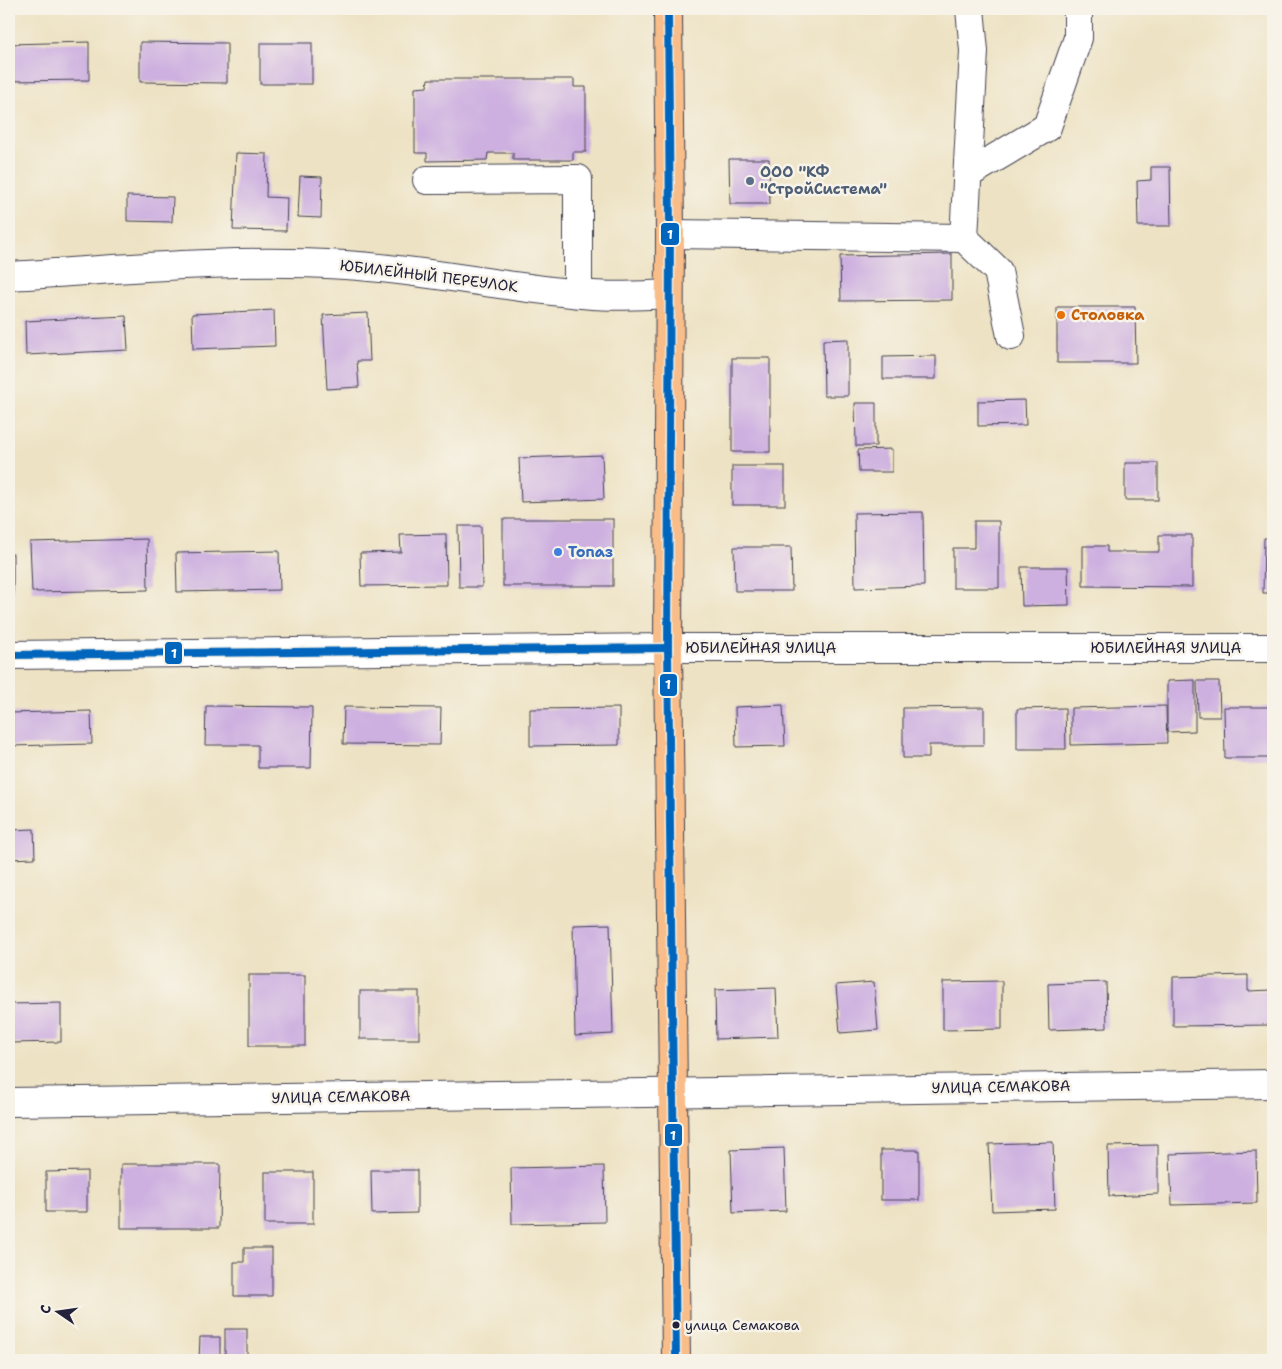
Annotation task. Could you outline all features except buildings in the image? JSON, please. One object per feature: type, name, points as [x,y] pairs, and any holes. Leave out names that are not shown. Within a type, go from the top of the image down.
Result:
[{"type":"main road","points":[[668,9],[670,234],[668,648],[676,1360]]},
{"type":"street","points":[[964,238],[974,51],[970,9]]},
{"type":"street","points":[[968,174],[1047,127],[1078,38],[1078,9]]},
{"type":"street","points":[[427,180],[578,179],[578,294]]},
{"type":"street","points":[[670,234],[964,238],[998,271],[1011,336]]},
{"type":"street","name":"ЮБИЛЕЙНЫЙ ПЕРЕУЛОК","points":[[9,276],[257,262],[346,265],[432,273],[578,294],[626,296],[669,294]]},
{"type":"street","name":"ЮБИЛЕЙНАЯ УЛИЦА","points":[[9,655],[668,648],[1273,648]]},
{"type":"street","name":"УЛИЦА СЕМАКОВА","points":[[9,1102],[674,1091],[1273,1084]]},
{"type":"transit line","name":"1","points":[[668,9],[670,234],[668,648],[676,1360]]},
{"type":"transit line","name":"1","points":[[9,655],[668,648]]},
{"type":"place","name":"ООО \"КФ \"СтройСистема\"","points":[[750,181]]},
{"type":"place","name":"Столовка","points":[[1061,315]]},
{"type":"place","name":"Топаз","points":[[558,552]]},
{"type":"place","name":"улица Семакова","points":[[676,1325]]}]
